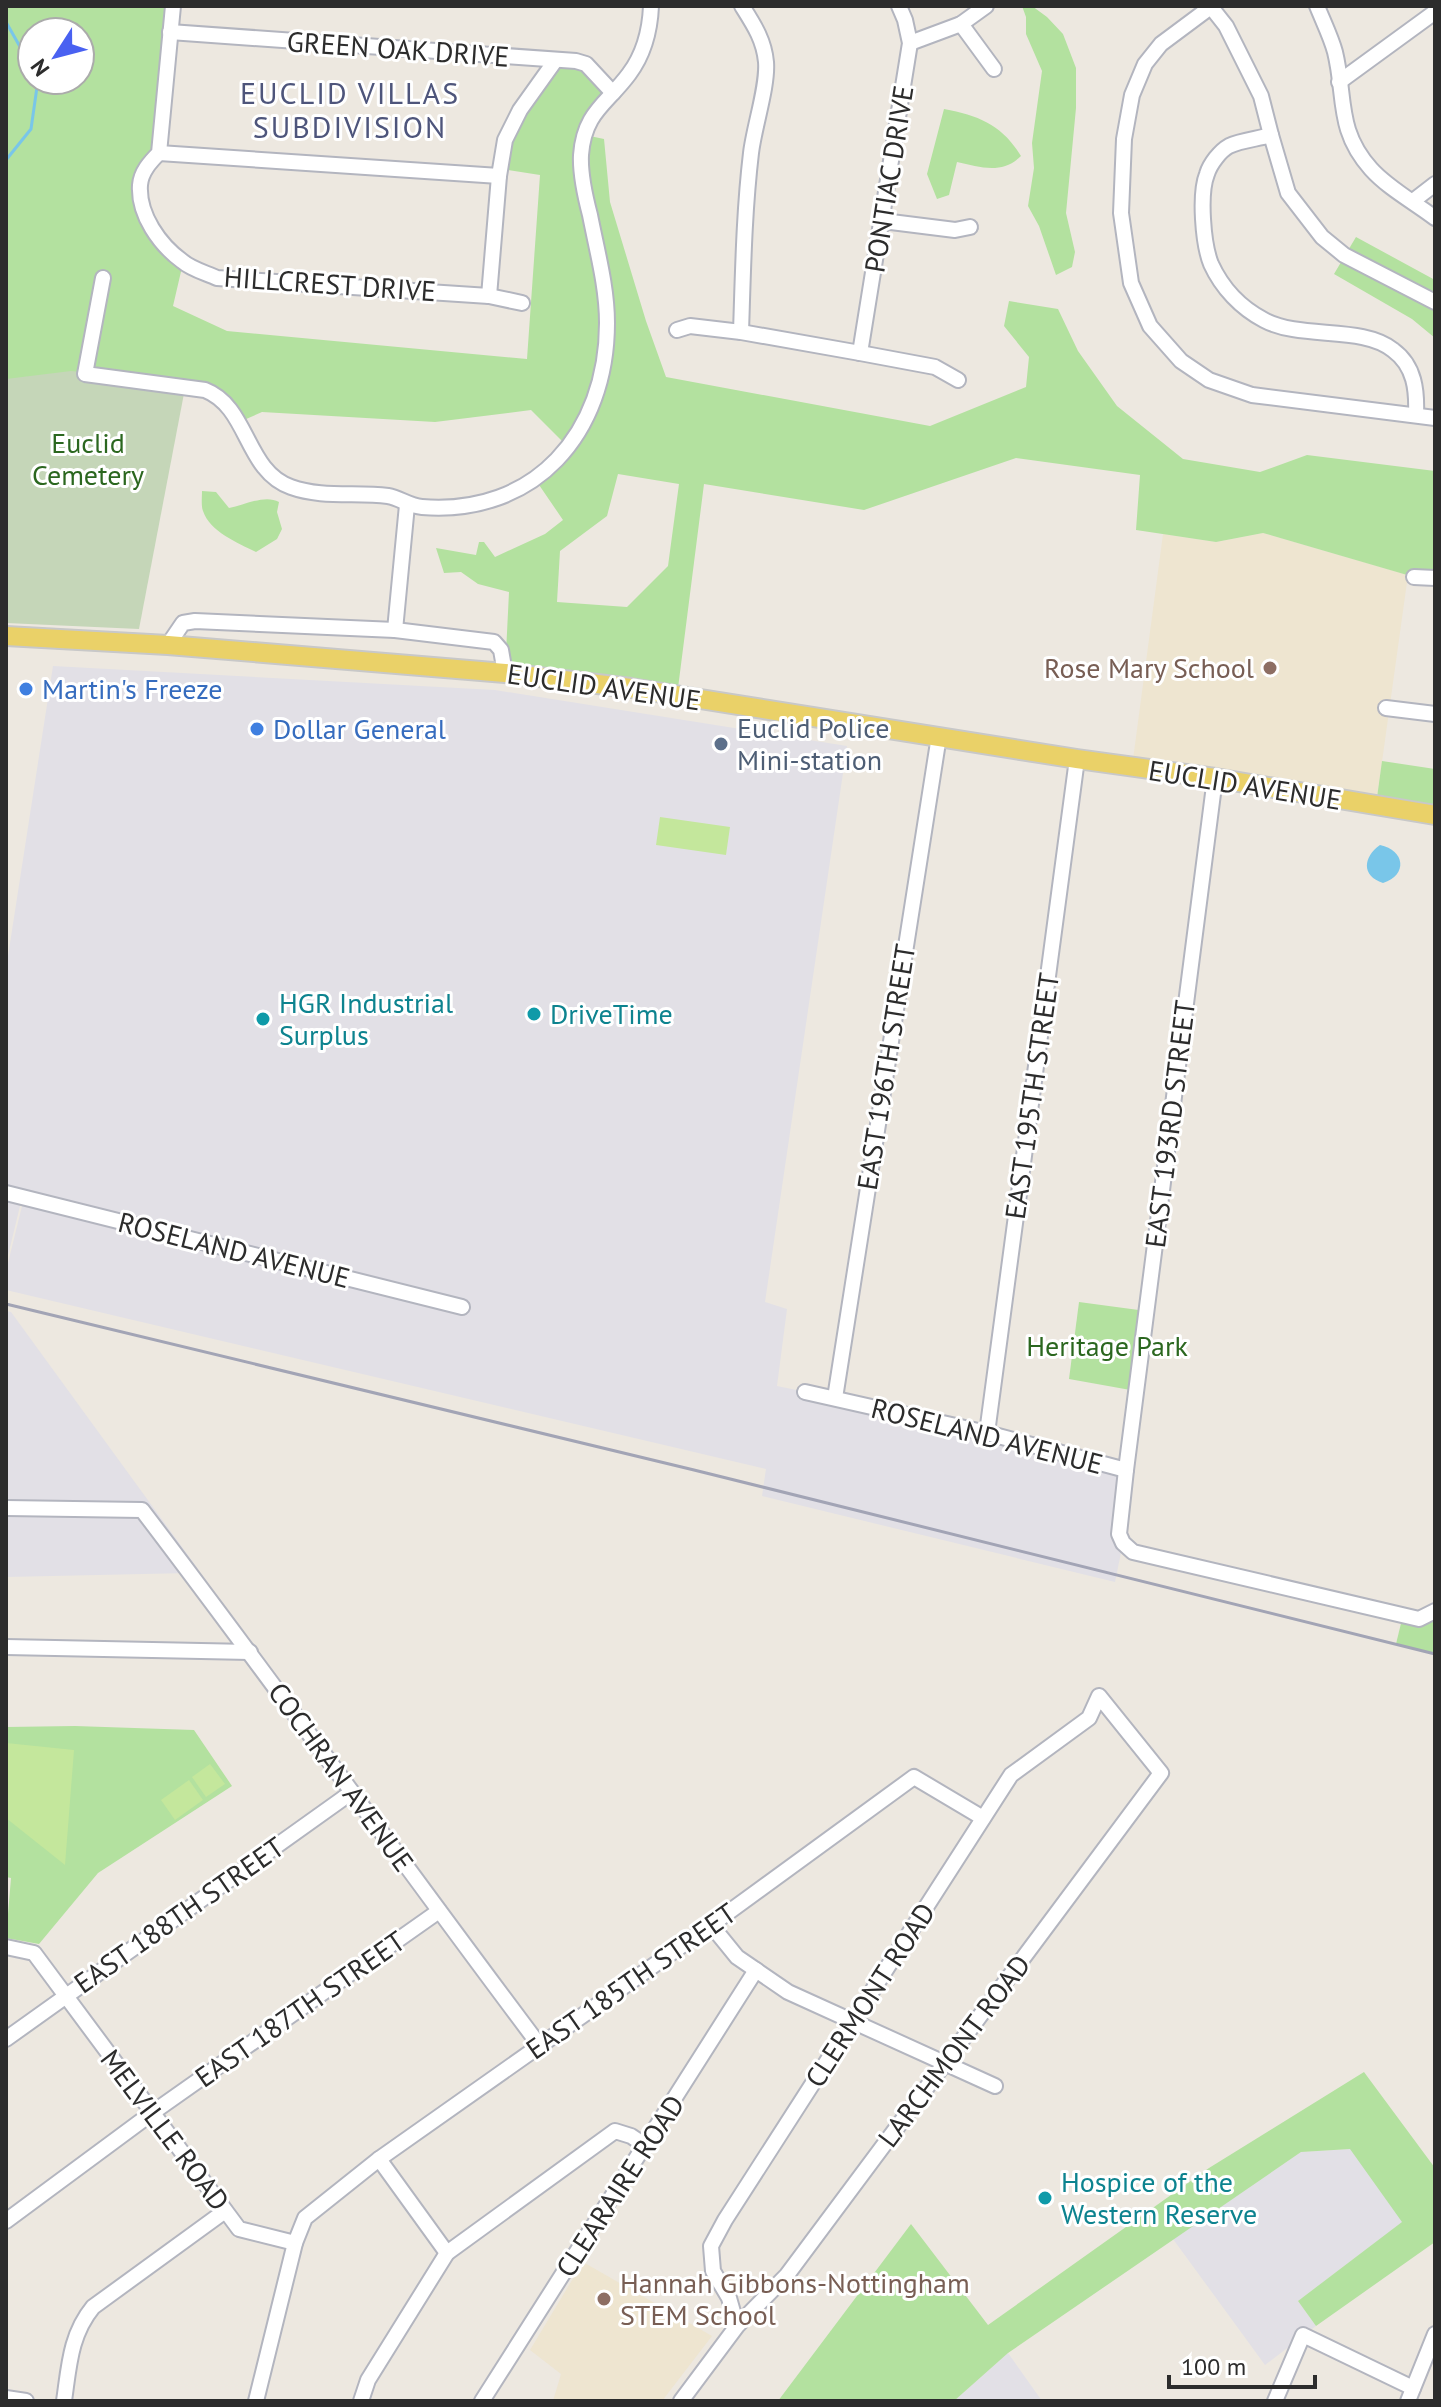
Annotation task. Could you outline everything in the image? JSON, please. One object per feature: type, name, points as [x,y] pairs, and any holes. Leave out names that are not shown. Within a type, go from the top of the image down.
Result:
[{"type":"main road","name":"EUCLID AVENUE","points":[[6,636],[168,645],[505,673],[631,688],[1435,815]]},
{"type":"street","points":[[173,6],[159,153],[499,176]]},
{"type":"street","points":[[103,278],[85,374],[213,393],[229,409],[265,471],[289,487],[305,491],[390,496],[407,505],[446,507],[480,504],[518,490],[539,476],[569,448],[593,404],[606,348],[607,323],[581,150],[592,117],[600,104],[628,77],[642,53],[649,31],[651,6]]},
{"type":"street","points":[[741,332],[751,152],[767,67],[760,34],[742,6]]},
{"type":"street","name":"PONTIAC DRIVE","points":[[860,353],[910,43],[899,6]]},
{"type":"street","points":[[910,43],[961,24],[986,6]]},
{"type":"street","points":[[1435,302],[1344,255],[1322,237],[1288,193],[1261,96],[1246,62],[1211,6],[1161,44],[1145,64],[1132,95],[1124,139],[1121,213],[1131,283],[1150,326],[1181,361],[1209,380],[1229,388],[1252,395],[1435,418]]},
{"type":"street","points":[[1317,6],[1335,52],[1344,121],[1354,144],[1368,166],[1382,180],[1435,218]]},
{"type":"street","points":[[1339,82],[1435,12]]},
{"type":"street","points":[[961,24],[994,69]]},
{"type":"street","name":"GREEN OAK DRIVE","points":[[170,32],[576,61],[586,64],[613,93]]},
{"type":"street","points":[[489,296],[505,140],[520,110],[555,61]]},
{"type":"street","points":[[1271,135],[1230,146],[1207,172],[1203,204],[1210,261],[1234,298],[1278,327],[1371,339],[1391,347],[1411,372],[1416,387],[1416,415]]},
{"type":"street","name":"HILLCREST DRIVE","points":[[159,153],[147,165],[140,185],[145,214],[156,235],[183,263],[217,278],[489,296],[522,303]]},
{"type":"street","points":[[1413,201],[1435,184]]},
{"type":"street","points":[[883,221],[955,230],[970,227]]},
{"type":"street","points":[[677,330],[690,326],[741,332],[860,353],[935,367],[958,380]]},
{"type":"street","points":[[395,630],[407,505]]},
{"type":"street","points":[[1414,577],[1435,578]]},
{"type":"street","points":[[168,645],[183,623],[195,621],[395,630],[494,642],[501,650],[505,673]]},
{"type":"street","points":[[1386,708],[1435,714]]},
{"type":"street","name":"EAST 196TH STREET","points":[[835,1398],[939,736]]},
{"type":"street","name":"EAST 195TH STREET","points":[[987,1433],[1077,759]]},
{"type":"street","name":"EAST 193RD STREET","points":[[1126,1470],[1215,778]]},
{"type":"street","name":"ROSELAND AVENUE","points":[[6,1193],[462,1307]]},
{"type":"street","name":"ROSELAND AVENUE","points":[[805,1392],[987,1433],[1126,1470],[1119,1534],[1133,1552],[1419,1619],[1435,1611]]},
{"type":"street","name":"COCHRAN AVENUE","points":[[6,1508],[142,1510],[540,2046]]},
{"type":"street","points":[[6,1647],[250,1652]]},
{"type":"street","name":"CLERMONT ROAD","points":[[737,2326],[729,2298],[713,2271],[711,2246],[725,2220],[1011,1775],[1089,1718],[1099,1696]]},
{"type":"street","name":"LARCHMONT ROAD","points":[[681,2401],[737,2326],[787,2275],[1161,1773],[1099,1696]]},
{"type":"street","name":"EAST 185TH STREET","points":[[295,2243],[305,2218],[379,2159],[711,1925],[914,1777],[983,1818]]},
{"type":"street","name":"EAST 188TH STREET","points":[[6,2039],[352,1792]]},
{"type":"street","name":"EAST 187TH STREET","points":[[6,2221],[152,2113],[439,1911]]},
{"type":"street","points":[[711,1925],[737,1957],[788,1992],[995,2086]]},
{"type":"street","name":"MELVILLE ROAD","points":[[6,1947],[34,1953],[239,2229],[295,2243]]},
{"type":"street","name":"CLEARAIRE ROAD","points":[[482,2401],[756,1970]]},
{"type":"street","points":[[361,2401],[368,2380],[447,2253],[615,2131],[631,2136],[646,2146]]},
{"type":"street","points":[[379,2159],[447,2253]]},
{"type":"street","points":[[64,2401],[75,2338],[81,2322],[93,2307],[225,2211]]},
{"type":"street","points":[[256,2401],[295,2243]]},
{"type":"street","points":[[1275,2401],[1303,2335],[1411,2395],[1435,2334]]},
{"type":"street","points":[[6,2398],[26,2401]]},
{"type":"shaded area","name":"Rose Mary School","points":[[1263,533],[1408,575],[1376,805],[1132,767],[1163,534],[1216,542]]},
{"type":"shaded area","points":[[53,666],[495,690],[847,746],[765,1302],[787,1309],[777,1386],[1126,1470],[1123,1543],[1115,1582],[762,1496],[766,1469],[6,1290],[6,1271],[22,1206],[6,1264],[6,969]]},
{"type":"shaded area","points":[[6,1311],[11,1312],[198,1569],[190,1573],[6,1577]]},
{"type":"shaded area","points":[[1351,2149],[1403,2222],[1298,2301],[1316,2326],[1265,2365],[1173,2239],[1301,2152]]},
{"type":"shaded area","name":"Hannah Gibbons-Nottingham STEM School","points":[[583,2262],[712,2336],[662,2401],[553,2401],[561,2374],[530,2350]]},
{"type":"shaded area","points":[[1008,2353],[1042,2401],[954,2401]]},
{"type":"green space","points":[[6,6],[173,6],[159,153],[147,165],[144,213],[183,263],[173,306],[227,331],[527,359],[540,175],[501,169],[505,140],[555,61],[576,61],[613,93],[585,135],[604,139],[610,202],[666,377],[930,426],[1026,387],[1029,357],[1004,326],[1009,301],[1058,309],[1078,351],[1117,406],[1183,459],[1260,472],[1307,455],[1435,471],[1435,578],[1414,577],[1263,533],[1216,542],[1136,530],[1140,475],[1016,458],[864,510],[704,484],[677,696],[505,673],[509,592],[478,584],[461,572],[444,573],[436,548],[476,555],[479,542],[484,542],[495,557],[545,534],[563,520],[535,479],[569,448],[531,410],[435,422],[262,412],[237,423],[213,393],[6,379]],"holes":[[[618,474],[679,484],[668,566],[627,607],[557,602],[560,551],[607,516]]]},
{"type":"green space","points":[[1022,6],[1032,6],[1063,34],[1076,68],[1076,108],[1066,213],[1075,252],[1072,267],[1056,275],[1039,226],[1028,206],[1034,168],[1032,143],[1042,71],[1026,34],[1026,17]]},
{"type":"green space","points":[[944,109],[969,115],[998,129],[1021,156],[998,168],[957,162],[949,195],[937,199],[927,174]]},
{"type":"green space","points":[[1356,237],[1435,280],[1435,338],[1412,319],[1334,274]]},
{"type":"green space","name":"Euclid Cemetery","points":[[71,371],[186,383],[139,629],[6,623],[6,379]]},
{"type":"green space","points":[[202,491],[216,492],[229,508],[261,500],[279,502],[277,512],[282,529],[277,539],[256,552],[225,536],[212,525],[202,509]]},
{"type":"green space","points":[[1382,761],[1435,769],[1435,815],[1376,805]]},
{"type":"green space","points":[[660,817],[730,827],[726,855],[656,845]]},
{"type":"green space","name":"Heritage Park","points":[[1079,1302],[1146,1311],[1136,1391],[1069,1379]]},
{"type":"green space","points":[[1435,1611],[1435,1654],[1396,1644],[1403,1615]]},
{"type":"green space","points":[[6,1727],[194,1730],[232,1786],[98,1873],[39,1944],[6,1938],[11,1878],[6,1877]]},
{"type":"green space","points":[[6,1743],[74,1750],[65,1865],[6,1818]]},
{"type":"green space","points":[[210,1764],[225,1784],[206,1797],[192,1777]]},
{"type":"green space","points":[[189,1780],[203,1800],[175,1820],[161,1800]]},
{"type":"green space","points":[[1364,2072],[1435,2168],[1435,2242],[1316,2326],[1298,2301],[1402,2222],[1350,2149],[1301,2152],[1008,2353],[954,2401],[778,2401],[911,2224],[988,2325],[1209,2168]]},
{"type":"water","points":[[1380,845],[1395,852],[1400,863],[1397,874],[1383,883],[1371,876],[1367,866],[1370,855]]},
{"type":"waterway","points":[[6,22],[16,40]]},
{"type":"waterway","points":[[6,160],[31,129],[36,96]]},
{"type":"railway","points":[[6,1304],[694,1470],[1435,1654]]},
{"type":"place","name":"Rose Mary School","points":[[1270,668]]},
{"type":"place","name":"Martin's Freeze","points":[[26,689]]},
{"type":"place","name":"Dollar General","points":[[257,729]]},
{"type":"place","name":"Euclid Police Mini-station","points":[[721,744]]},
{"type":"place","name":"DriveTime","points":[[534,1014]]},
{"type":"place","name":"HGR Industrial Surplus","points":[[263,1019]]},
{"type":"place","name":"Hospice of the Western Reserve","points":[[1045,2198]]},
{"type":"place","name":"Hannah Gibbons-Nottingham STEM School","points":[[604,2299]]},
{"type":"district","name":"EUCLID VILLAS SUBDIVISION","points":[[350,111]]}]
